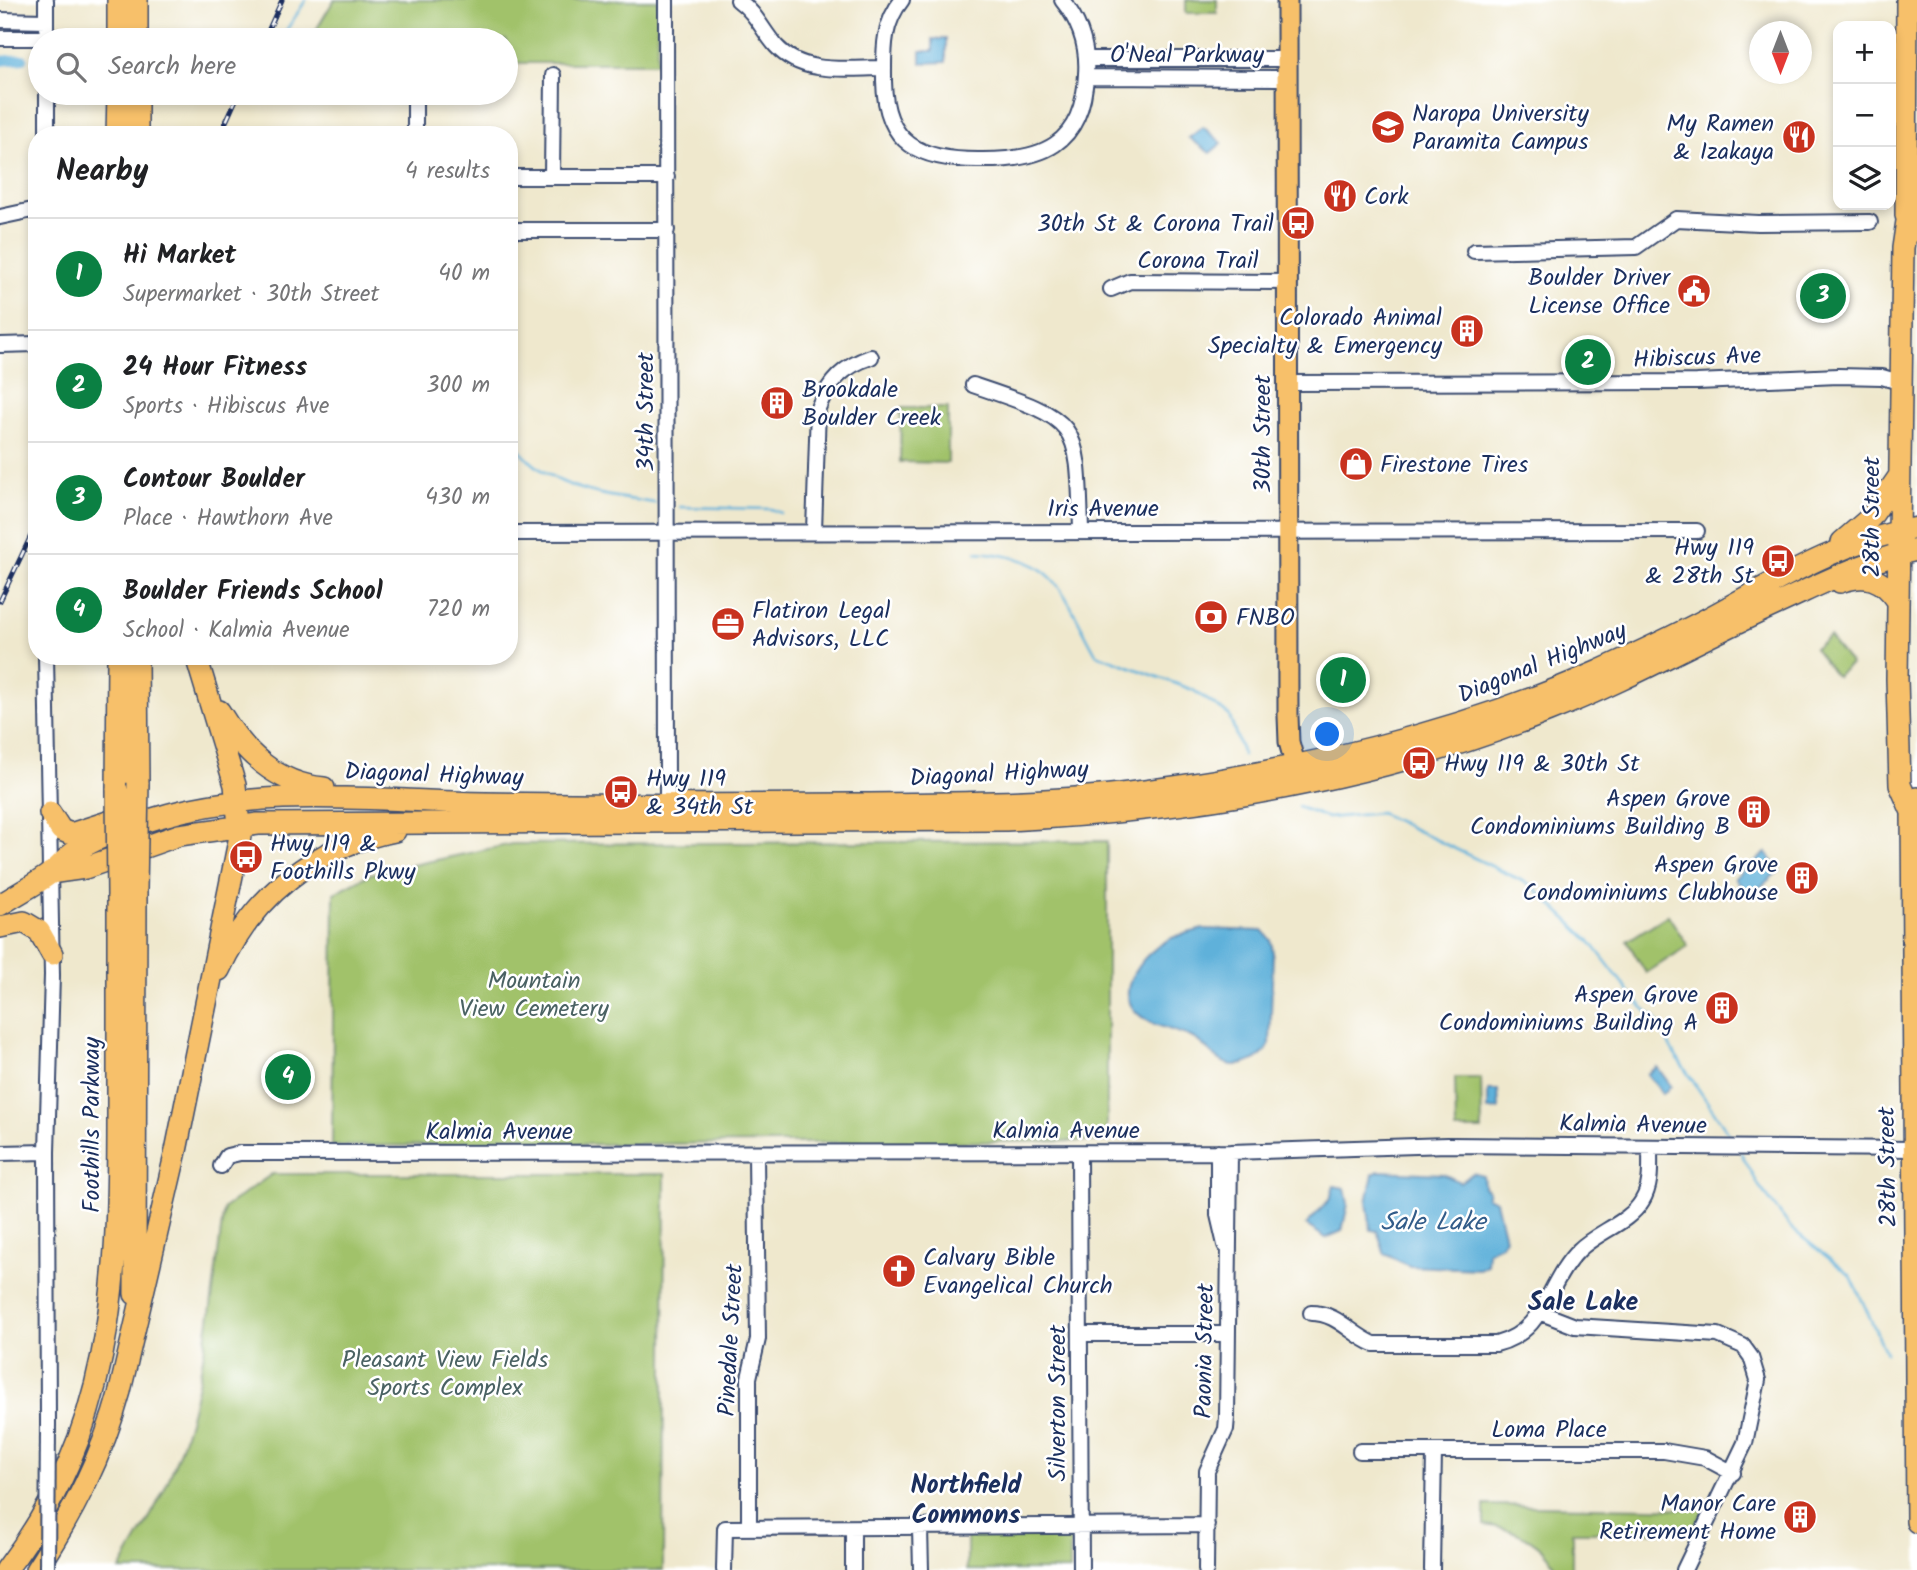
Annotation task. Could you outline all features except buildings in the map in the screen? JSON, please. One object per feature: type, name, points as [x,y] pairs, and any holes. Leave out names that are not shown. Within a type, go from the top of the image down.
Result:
[{"type":"highway","points":[[118,0],[118,28]]},
{"type":"highway","points":[[137,0],[137,28]]},
{"type":"highway","name":"28th Street","points":[[1907,0],[1907,221],[1902,261],[1898,478],[1908,530],[1907,552],[1898,600],[1900,785],[1914,805],[1917,1522]]},
{"type":"highway","points":[[117,126],[118,105]]},
{"type":"highway","points":[[137,105],[137,126]]},
{"type":"highway","name":"28th Street","points":[[1907,221],[1917,250]]},
{"type":"highway","points":[[1830,553],[1871,517],[1898,478]]},
{"type":"highway","name":"Diagonal Highway","points":[[50,873],[85,868],[179,835],[241,825],[441,823],[667,814],[1162,807],[1298,774],[1527,700],[1689,628],[1854,542],[1908,530]]},
{"type":"highway","name":"Diagonal Highway","points":[[1298,774],[1387,765],[1528,719],[1607,686],[1852,568],[1907,552]]},
{"type":"highway","points":[[1779,603],[1849,579],[1863,578],[1887,585],[1898,600]]},
{"type":"highway","name":"Foothills Parkway","points":[[118,665],[117,790],[127,893],[136,1275],[129,1359]]},
{"type":"highway","name":"Foothills Parkway","points":[[6,1570],[42,1516],[74,1451],[96,1390],[113,1294],[127,893],[138,783],[137,665]]},
{"type":"highway","points":[[36,1570],[70,1517],[99,1458],[129,1359],[212,985],[217,942],[241,825],[238,800],[199,665]]},
{"type":"highway","points":[[205,685],[240,744],[282,778],[317,787],[446,796],[474,803]]},
{"type":"highway","name":"Diagonal Highway","points":[[0,905],[50,873],[76,851],[105,838],[154,819],[238,800],[362,797],[667,814]]},
{"type":"highway","points":[[50,813],[61,830],[71,834],[175,802],[215,804]]},
{"type":"highway","points":[[212,985],[227,953],[246,924],[294,873],[317,858],[354,841],[441,823]]},
{"type":"highway","points":[[0,928],[24,922],[39,931],[52,954]]},
{"type":"main road","name":"30th Street","points":[[1287,0],[1288,737],[1298,774]]},
{"type":"street","points":[[46,0],[46,28]]},
{"type":"street","name":"34th Street","points":[[666,0],[667,814]]},
{"type":"street","points":[[902,0],[886,30],[884,101],[896,129],[913,148],[946,160],[1013,160],[1047,150],[1065,135],[1077,117],[1087,59],[1082,32],[1062,0]]},
{"type":"street","points":[[744,5],[778,48],[804,65],[818,68],[884,68]]},
{"type":"street","points":[[0,20],[46,21]]},
{"type":"street","points":[[0,38],[28,39]]},
{"type":"street","name":"O'Neal Parkway","points":[[1087,59],[1287,68]]},
{"type":"street","name":"O'Neal Parkway","points":[[1086,77],[1287,68]]},
{"type":"street","points":[[552,177],[553,75]]},
{"type":"street","points":[[47,105],[47,126]]},
{"type":"street","points":[[415,105],[415,126]]},
{"type":"street","points":[[518,177],[667,177]]},
{"type":"street","points":[[0,217],[28,211]]},
{"type":"street","points":[[1474,251],[1636,247],[1676,219],[1870,222]]},
{"type":"street","points":[[518,230],[667,230]]},
{"type":"street","name":"Corona Trail","points":[[1111,289],[1130,281],[1287,282]]},
{"type":"street","points":[[0,345],[28,344]]},
{"type":"street","points":[[814,531],[818,408],[824,393],[841,372],[871,357]]},
{"type":"street","name":"Hibiscus Ave","points":[[1286,383],[1687,382],[1838,376],[1882,377],[1899,382]]},
{"type":"street","points":[[973,385],[1037,406],[1064,425],[1076,444],[1079,456],[1081,531]]},
{"type":"street","name":"Iris Avenue","points":[[518,533],[1697,531]]},
{"type":"street","points":[[46,665],[52,954],[47,1152],[47,1570]]},
{"type":"street","name":"Kalmia Avenue","points":[[220,1166],[227,1156],[240,1153],[1079,1153],[1224,1152],[1447,1145],[1915,1149]]},
{"type":"street","points":[[1311,1313],[1330,1315],[1359,1337],[1374,1344],[1496,1344],[1525,1332],[1576,1252],[1636,1210],[1644,1199],[1650,1183],[1650,1148]]},
{"type":"street","points":[[0,1153],[47,1152]]},
{"type":"street","name":"Paonia Street","points":[[1206,1570],[1207,1471],[1226,1429],[1227,1417],[1228,1256],[1224,1152]]},
{"type":"street","name":"Silverton Street","points":[[1079,1153],[1081,1570]]},
{"type":"street","name":"Pinedale Street","points":[[749,1528],[749,1378],[758,1344],[756,1154]]},
{"type":"street","points":[[1539,1312],[1575,1326],[1730,1338],[1751,1357],[1756,1368],[1757,1388],[1745,1443],[1733,1473],[1695,1542],[1685,1570]]},
{"type":"street","points":[[1080,1334],[1228,1334]]},
{"type":"street","name":"Loma Place","points":[[1360,1451],[1687,1452],[1717,1463],[1733,1473]]},
{"type":"street","points":[[1432,1570],[1434,1451]]},
{"type":"street","points":[[724,1570],[725,1528],[1207,1525]]},
{"type":"street","points":[[853,1528],[853,1570]]},
{"type":"street","points":[[920,1528],[921,1570]]},
{"type":"green space","points":[[334,0],[658,0],[657,63],[518,63],[518,28],[317,28]]},
{"type":"green space","points":[[1186,0],[1217,0],[1217,13],[1186,13]]},
{"type":"green space","points":[[901,408],[948,408],[948,463],[900,462]]},
{"type":"green space","points":[[1829,637],[1851,664],[1836,676],[1814,648]]},
{"type":"green space","name":"Mountain View Cemetery","points":[[1107,841],[1107,1141],[332,1146],[334,893],[370,874],[512,844]]},
{"type":"green space","points":[[1668,915],[1688,946],[1646,973],[1627,941]]},
{"type":"green space","points":[[1455,1078],[1481,1078],[1482,1130],[1456,1130]]},
{"type":"green space","name":"Pleasant View Fields Sports Complex","points":[[272,1174],[665,1174],[663,1570],[120,1570],[164,1490],[188,1423],[204,1352],[224,1208]]},
{"type":"green space","points":[[1484,1505],[1705,1509],[1690,1532],[1572,1532],[1572,1570],[1556,1570],[1544,1551],[1527,1538],[1484,1525]]},
{"type":"green space","points":[[1070,1534],[1070,1570],[967,1570],[967,1535]]},
{"type":"water","points":[[933,39],[946,39],[946,62],[921,63],[921,51],[933,51]]},
{"type":"water","points":[[1203,127],[1222,143],[1210,153],[1189,138]]},
{"type":"water","points":[[1827,284],[1835,284],[1834,311],[1830,312],[1826,306]]},
{"type":"water","points":[[1766,853],[1780,870],[1750,896],[1735,878]]},
{"type":"water","points":[[1204,929],[1263,931],[1271,940],[1273,953],[1270,1044],[1261,1055],[1248,1062],[1234,1065],[1226,1063],[1196,1039],[1143,1018],[1130,1003],[1128,993],[1134,972],[1150,953],[1172,938]]},
{"type":"water","points":[[1657,1067],[1671,1086],[1663,1094],[1647,1074]]},
{"type":"water","points":[[1488,1090],[1498,1090],[1499,1109],[1488,1110]]},
{"type":"water","name":"Sale Lake","points":[[1379,1171],[1443,1174],[1460,1182],[1473,1173],[1483,1176],[1484,1187],[1489,1191],[1487,1197],[1496,1201],[1505,1238],[1501,1245],[1488,1251],[1487,1265],[1479,1269],[1409,1266],[1385,1254],[1377,1231],[1371,1230],[1367,1202],[1373,1174]]},
{"type":"water","points":[[1334,1186],[1345,1188],[1348,1204],[1342,1231],[1326,1238],[1306,1225],[1330,1199]]},
{"type":"waterway","points":[[288,28],[306,0]]},
{"type":"waterway","points":[[0,61],[23,59]]},
{"type":"waterway","points":[[518,448],[538,468],[573,486],[613,497],[655,503]]},
{"type":"waterway","points":[[680,507],[771,509],[781,513]]},
{"type":"waterway","points":[[976,552],[1004,555],[1025,561],[1041,570],[1054,580],[1064,594],[1096,654],[1193,690],[1229,715],[1243,755]]},
{"type":"waterway","points":[[1298,807],[1328,818],[1380,813],[1531,885],[1589,940],[1637,1002],[1655,1018],[1673,1052],[1734,1141]]},
{"type":"waterway","points":[[1741,1153],[1759,1186],[1792,1229],[1851,1276],[1886,1353]]},
{"type":"railway","points":[[269,28],[282,0]]},
{"type":"railway","points":[[224,126],[234,105]]},
{"type":"railway","points":[[0,601],[28,542]]},
{"type":"place","name":"Naropa University Paramita Campus","points":[[1388,127]]},
{"type":"place","name":"My Ramen & Izakaya","points":[[1799,137]]},
{"type":"place","name":"Cork","points":[[1340,196]]},
{"type":"place","name":"30th St & Corona Trail","points":[[1298,223]]},
{"type":"place","name":"Boulder Driver License Office","points":[[1694,291]]},
{"type":"place","name":"Contour Boulder","points":[[1823,296]]},
{"type":"place","name":"Colorado Animal Specialty & Emergency","points":[[1467,331]]},
{"type":"place","name":"24 Hour Fitness","points":[[1588,362]]},
{"type":"place","name":"Brookdale Boulder Creek","points":[[777,403]]},
{"type":"place","name":"Firestone Tires","points":[[1356,464]]},
{"type":"place","name":"Hwy 119 & 28th St","points":[[1778,561]]},
{"type":"place","name":"FNBO","points":[[1211,617]]},
{"type":"place","name":"Flatiron Legal Advisors, LLC","points":[[728,624]]},
{"type":"place","name":"Hi Market","points":[[1343,680]]},
{"type":"place","name":"Hwy 119 & 30th St","points":[[1419,763]]},
{"type":"place","name":"Hwy 119 & 34th St","points":[[621,792]]},
{"type":"place","name":"Aspen Grove Condominiums Building B","points":[[1754,812]]},
{"type":"place","name":"Hwy 119 & Foothills Pkwy","points":[[246,857]]},
{"type":"place","name":"Aspen Grove Condominiums Clubhouse","points":[[1802,878]]},
{"type":"place","name":"Aspen Grove Condominiums Building A","points":[[1722,1008]]},
{"type":"place","name":"Boulder Friends School","points":[[288,1077]]},
{"type":"place","name":"Calvary Bible Evangelical Church","points":[[899,1271]]},
{"type":"place","name":"Manor Care Retirement Home","points":[[1800,1517]]},
{"type":"district","name":"Sale Lake","points":[[1583,1301]]},
{"type":"district","name":"Northfield Commons","points":[[966,1499]]}]
